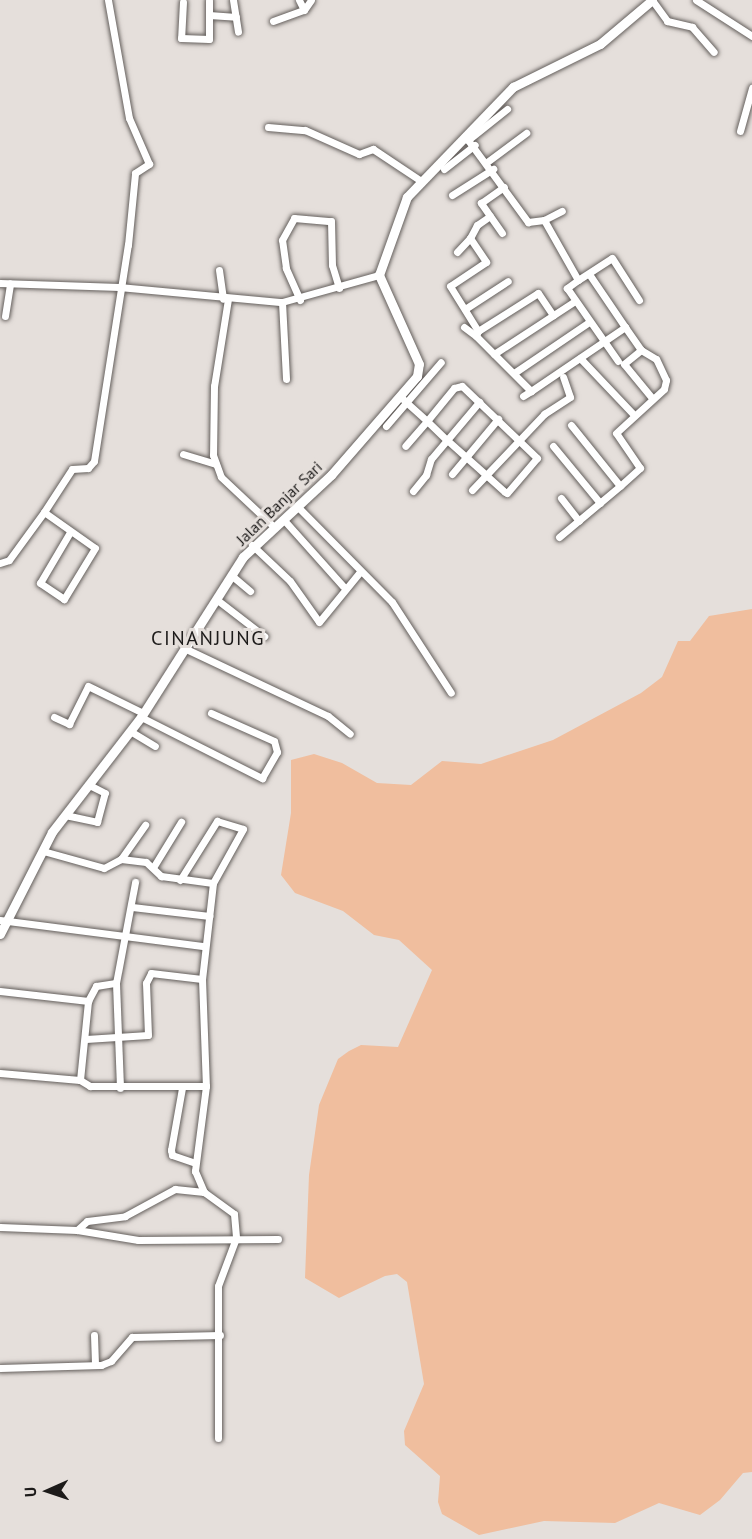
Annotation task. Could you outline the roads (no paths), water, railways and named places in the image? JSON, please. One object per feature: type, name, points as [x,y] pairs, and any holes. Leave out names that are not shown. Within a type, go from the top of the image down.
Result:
[{"type":"street","points":[[0,562],[9,560],[72,469],[88,468],[94,461],[135,173],[149,164],[129,118],[108,0]]},
{"type":"street","points":[[183,2],[181,38],[209,39],[209,0]]},
{"type":"street","points":[[233,0],[238,32]]},
{"type":"street","points":[[299,0],[304,10]]},
{"type":"street","points":[[273,21],[304,10],[311,0]]},
{"type":"street","points":[[444,169],[513,87],[600,44],[652,0],[667,21],[692,27],[714,52]]},
{"type":"street","points":[[696,0],[752,36]]},
{"type":"street","points":[[209,15],[236,17]]},
{"type":"street","points":[[740,131],[752,88]]},
{"type":"street","points":[[0,283],[119,287],[226,299],[282,302],[300,300],[380,275],[400,207],[421,180],[507,109]]},
{"type":"street","points":[[268,127],[305,130],[359,154],[373,149],[421,180]]},
{"type":"street","points":[[487,162],[526,133]]},
{"type":"street","points":[[469,141],[493,169],[528,222],[544,220],[562,211]]},
{"type":"street","points":[[452,195],[493,169]]},
{"type":"street","points":[[502,233],[481,203],[504,187]]},
{"type":"street","points":[[457,252],[470,238],[477,225],[490,216]]},
{"type":"street","points":[[300,300],[286,268],[282,240],[294,218],[331,221],[332,266],[339,288]]},
{"type":"street","points":[[544,220],[578,280]]},
{"type":"street","points":[[470,238],[486,262],[450,286],[477,334],[531,391]]},
{"type":"street","points":[[618,361],[567,288],[612,258],[639,300]]},
{"type":"street","points":[[219,270],[226,299],[214,386],[215,464],[221,477],[274,527]]},
{"type":"street","points":[[559,537],[639,468],[616,433],[664,389],[666,380],[656,360],[642,350],[589,274]]},
{"type":"street","name":"Jalan Banjar Sari","points":[[0,934],[4,921],[65,815],[142,715],[252,545],[331,475],[403,399],[417,376],[419,364],[380,275]]},
{"type":"street","points":[[465,309],[508,281]]},
{"type":"street","points":[[5,316],[10,283]]},
{"type":"street","points":[[477,334],[538,293],[553,315]]},
{"type":"street","points":[[494,354],[575,301]]},
{"type":"street","points":[[282,302],[286,379]]},
{"type":"street","points":[[514,373],[589,322]]},
{"type":"street","points":[[464,327],[477,334]]},
{"type":"street","points":[[523,396],[625,327]]},
{"type":"street","points":[[642,350],[624,364],[652,398]]},
{"type":"street","points":[[580,358],[634,415]]},
{"type":"street","points":[[386,426],[403,399],[441,362]]},
{"type":"street","points":[[472,490],[551,408],[572,395],[563,377]]},
{"type":"street","points":[[403,399],[427,421],[447,440],[486,475],[510,492],[537,458],[498,419],[458,386],[427,421],[405,446]]},
{"type":"street","points":[[413,491],[447,440],[479,402]]},
{"type":"street","points":[[452,474],[498,419]]},
{"type":"street","points":[[571,425],[620,486]]},
{"type":"street","points":[[553,446],[600,503]]},
{"type":"street","points":[[183,454],[215,464]]},
{"type":"street","points":[[561,498],[579,521]]},
{"type":"street","points":[[297,506],[359,573],[392,602],[450,693]]},
{"type":"street","points":[[44,512],[95,548],[64,599],[40,583],[70,532]]},
{"type":"street","points":[[283,519],[343,586]]},
{"type":"street","points":[[252,545],[290,581],[319,622],[359,573]]},
{"type":"street","points":[[231,575],[250,591]]},
{"type":"street","points":[[216,599],[264,636]]},
{"type":"street","points":[[184,648],[328,716],[350,734]]},
{"type":"street","points":[[54,717],[69,724],[88,686],[262,778],[277,752],[274,741],[211,713]]},
{"type":"street","points":[[130,731],[154,746]]},
{"type":"street","points":[[65,815],[97,822],[105,793],[88,785]]},
{"type":"street","points":[[180,880],[221,820],[243,829],[213,883],[204,946],[202,979],[206,1086],[195,1163],[204,1192]]},
{"type":"street","points":[[154,866],[181,822]]},
{"type":"street","points":[[43,851],[104,868],[121,859],[145,825]]},
{"type":"street","points":[[121,859],[154,866],[161,876],[213,883]]},
{"type":"street","points":[[120,1088],[116,983],[135,882]]},
{"type":"street","points":[[132,907],[209,916]]},
{"type":"street","points":[[4,921],[204,946]]},
{"type":"street","points":[[86,1039],[141,1038],[150,1032],[148,975],[202,979]]},
{"type":"street","points":[[80,1080],[86,1039],[88,1001],[96,986],[116,983]]},
{"type":"street","points":[[0,991],[88,1001]]},
{"type":"street","points":[[0,1073],[80,1080],[90,1086],[120,1088],[206,1086]]},
{"type":"street","points":[[182,1088],[171,1150],[172,1155],[195,1163]]},
{"type":"street","points":[[77,1230],[87,1221],[125,1216],[175,1189],[204,1192],[234,1214],[236,1238],[219,1281],[218,1438]]},
{"type":"street","points":[[0,1227],[77,1230],[138,1240],[278,1239]]},
{"type":"street","points":[[94,1335],[95,1364]]},
{"type":"street","points":[[0,1368],[95,1364],[111,1361],[132,1337],[220,1335]]},
{"type":"district","name":"CINANJUNG","points":[[208,638]]}]
